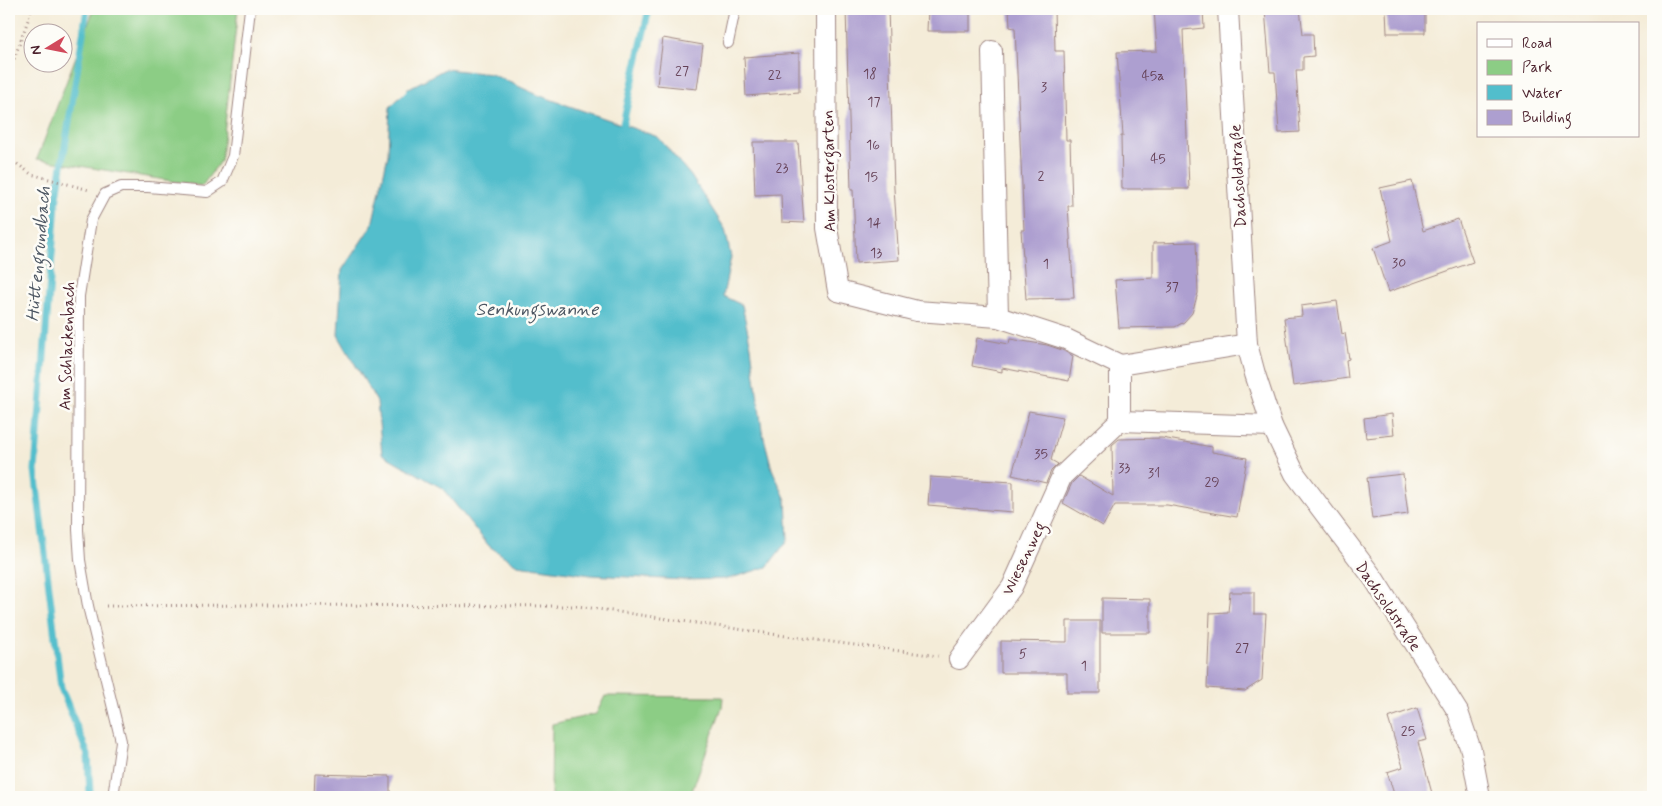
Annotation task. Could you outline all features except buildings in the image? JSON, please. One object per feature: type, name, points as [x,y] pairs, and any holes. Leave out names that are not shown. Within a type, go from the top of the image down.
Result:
[{"type":"street","name":"Am Klostergarten","points":[[826,9],[827,228],[838,291],[916,311],[998,316],[1066,339],[1120,365]]},
{"type":"street","name":"Dachsoldstraße","points":[[1228,9],[1247,344],[1254,374],[1272,426],[1295,474],[1374,579],[1458,712],[1471,750],[1480,797]]},
{"type":"street","points":[[992,51],[998,316]]},
{"type":"street","points":[[1247,344],[1120,365],[1120,421],[1272,426]]},
{"type":"street","name":"Wiesenweg","points":[[959,658],[1012,587],[1062,476],[1120,421]]},
{"type":"lane","points":[[104,194],[121,188],[148,187],[207,192],[222,182],[233,156],[250,9]]},
{"type":"lane","points":[[728,43],[735,9]]},
{"type":"lane","name":"Am Schlackenbach","points":[[104,194],[91,220],[79,296],[78,530],[80,560],[88,606],[120,741],[113,797]]},
{"type":"path","points":[[9,73],[32,9]]},
{"type":"path","points":[[9,158],[32,174],[104,194]]},
{"type":"path","points":[[88,606],[578,606],[786,636],[959,658]]},
{"type":"green space","points":[[94,9],[238,9],[221,160],[202,186],[37,159],[70,72],[72,72],[72,67]]},
{"type":"green space","points":[[605,696],[723,697],[722,707],[690,797],[551,797],[552,724],[596,714]]},
{"type":"water","name":"Senkungswanne","points":[[445,69],[491,74],[538,95],[658,137],[691,176],[725,229],[731,257],[723,296],[742,305],[751,347],[762,430],[772,469],[786,500],[788,540],[767,567],[728,579],[683,580],[591,575],[517,565],[489,546],[442,488],[382,454],[377,402],[338,335],[342,270],[372,225],[388,155],[390,107],[409,88]]},
{"type":"waterway","name":"Hüttengrundbach","points":[[87,9],[56,203],[35,470],[61,688],[88,755],[89,797]]},
{"type":"waterway","points":[[623,124],[649,9]]}]
